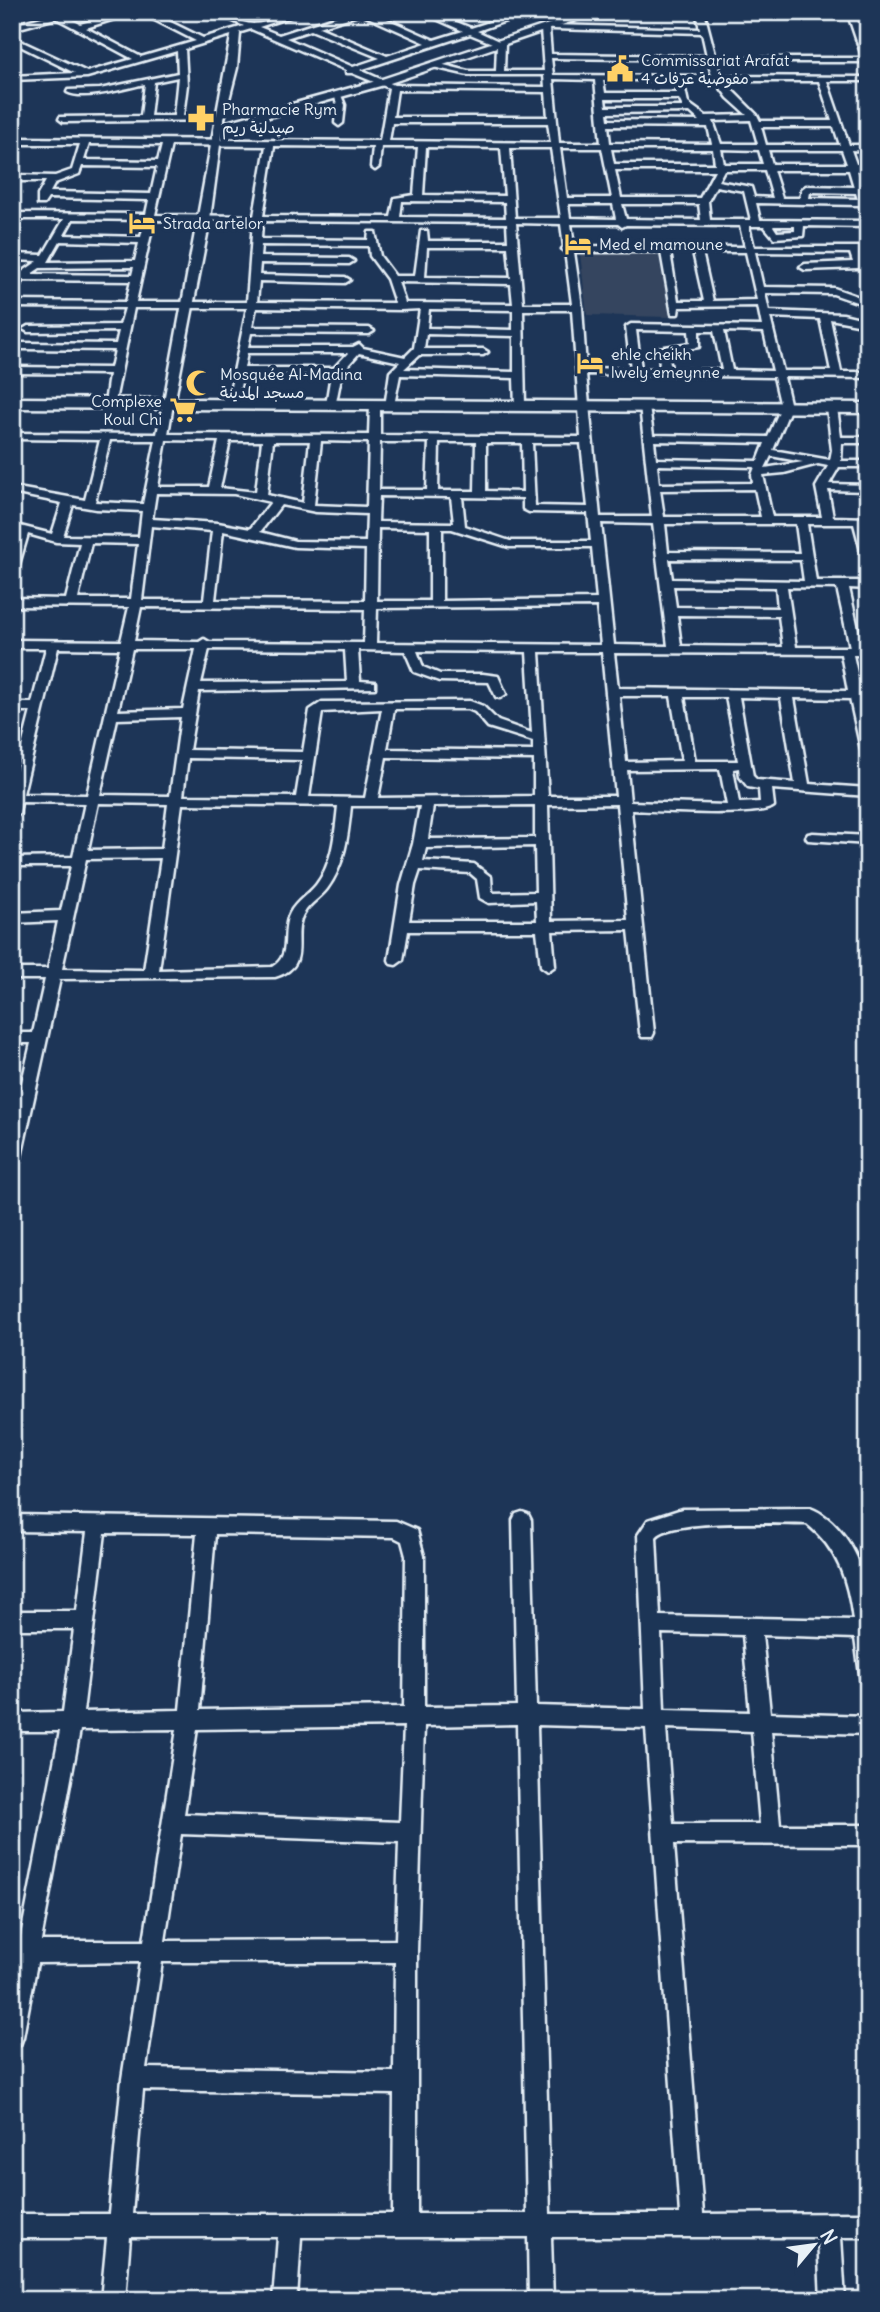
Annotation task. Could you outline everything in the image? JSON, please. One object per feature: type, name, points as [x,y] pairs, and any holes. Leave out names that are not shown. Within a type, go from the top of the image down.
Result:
[{"type":"main road","points":[[12,403],[868,408]]},
{"type":"street","points":[[19,12],[37,21]]},
{"type":"street","points":[[80,27],[132,12]]},
{"type":"street","points":[[143,12],[205,42]]},
{"type":"street","points":[[12,78],[76,78],[301,12]]},
{"type":"street","points":[[278,38],[362,12],[432,43]]},
{"type":"street","points":[[425,12],[500,44]]},
{"type":"street","points":[[349,71],[528,12]]},
{"type":"street","points":[[67,105],[145,118],[178,118],[218,123],[380,83],[595,12]]},
{"type":"street","points":[[700,12],[717,78],[755,120],[778,201]]},
{"type":"street","points":[[12,28],[63,13],[80,27],[141,60]]},
{"type":"street","points":[[221,13],[349,71],[393,87],[503,89],[550,80],[599,77],[868,79]]},
{"type":"street","points":[[492,16],[501,21]]},
{"type":"street","points":[[549,28],[660,44],[712,59],[868,60],[853,16],[868,18]]},
{"type":"street","points":[[311,27],[386,58]]},
{"type":"street","points":[[549,28],[552,120],[577,307],[583,406],[647,1033]]},
{"type":"street","points":[[548,56],[660,44],[705,31]]},
{"type":"street","points":[[12,1162],[136,603],[147,515],[204,219],[214,144],[232,68],[235,33]]},
{"type":"street","points":[[15,43],[87,75]]},
{"type":"street","points":[[500,44],[500,73]]},
{"type":"street","points":[[178,118],[183,74],[181,49]]},
{"type":"street","points":[[436,65],[457,72],[500,73],[550,80]]},
{"type":"street","points":[[67,105],[100,91],[183,74]]},
{"type":"street","points":[[599,77],[606,146],[622,224]]},
{"type":"street","points":[[56,142],[76,78]]},
{"type":"street","points":[[678,78],[689,110],[711,124]]},
{"type":"street","points":[[822,78],[868,214]]},
{"type":"street","points":[[145,118],[150,80]]},
{"type":"street","points":[[375,167],[389,120],[393,87]]},
{"type":"street","points":[[470,89],[470,99]]},
{"type":"street","points":[[503,89],[504,99]]},
{"type":"street","points":[[337,95],[341,105],[339,123]]},
{"type":"street","points":[[600,96],[682,96]]},
{"type":"street","points":[[471,110],[471,120]]},
{"type":"street","points":[[505,110],[506,120]]},
{"type":"street","points":[[602,110],[689,110]]},
{"type":"street","points":[[701,119],[838,124]]},
{"type":"street","points":[[389,120],[552,120]]},
{"type":"street","points":[[603,123],[711,124]]},
{"type":"street","points":[[706,224],[702,201],[715,183],[720,169],[711,124]]},
{"type":"street","points":[[12,141],[868,148]]},
{"type":"street","points":[[110,404],[115,371],[167,142]]},
{"type":"street","points":[[12,178],[55,179],[76,172],[85,143]]},
{"type":"street","points":[[232,404],[252,306],[258,219],[270,145]]},
{"type":"street","points":[[418,198],[422,145]]},
{"type":"street","points":[[505,145],[518,307],[520,406]]},
{"type":"street","points":[[79,163],[162,164]]},
{"type":"street","points":[[611,167],[868,167]]},
{"type":"street","points":[[36,217],[43,195],[55,179]]},
{"type":"street","points":[[715,183],[744,186],[752,200],[750,249],[786,407],[760,468],[757,486],[766,521]]},
{"type":"street","points":[[804,202],[806,189],[860,190]]},
{"type":"street","points":[[43,195],[155,197]]},
{"type":"street","points":[[395,221],[398,200],[508,199]]},
{"type":"street","points":[[752,200],[864,202]]},
{"type":"street","points":[[562,201],[702,201]]},
{"type":"street","points":[[12,216],[767,224],[774,235],[787,236],[800,234],[799,224],[868,224]]},
{"type":"street","points":[[12,292],[21,277],[43,262],[69,218]]},
{"type":"street","points":[[371,221],[375,256],[392,279],[401,307]]},
{"type":"street","points":[[420,279],[425,221]]},
{"type":"street","points":[[58,238],[145,240]]},
{"type":"street","points":[[258,242],[373,243]]},
{"type":"street","points":[[340,306],[349,261],[349,243]]},
{"type":"street","points":[[423,243],[512,244]]},
{"type":"street","points":[[568,249],[868,250]]},
{"type":"street","points":[[665,249],[678,327]]},
{"type":"street","points":[[697,249],[709,303]]},
{"type":"street","points":[[800,249],[812,290]]},
{"type":"street","points":[[805,267],[859,265],[853,250]]},
{"type":"street","points":[[12,257],[43,262],[139,264]]},
{"type":"street","points":[[257,260],[349,261]]},
{"type":"street","points":[[830,267],[842,293],[863,322]]},
{"type":"street","points":[[21,277],[137,278]]},
{"type":"street","points":[[254,278],[345,280]]},
{"type":"street","points":[[392,279],[516,281]]},
{"type":"street","points":[[759,290],[842,293],[868,303]]},
{"type":"street","points":[[674,304],[763,303]]},
{"type":"street","points":[[12,304],[577,307]]},
{"type":"street","points":[[35,304],[13,370],[115,371]]},
{"type":"street","points":[[370,645],[374,439],[382,405],[395,372],[418,352],[425,306]]},
{"type":"street","points":[[331,405],[337,372],[369,331],[369,307]]},
{"type":"street","points":[[765,314],[824,316],[863,322]]},
{"type":"street","points":[[824,316],[837,375]]},
{"type":"street","points":[[636,372],[631,327],[769,329]]},
{"type":"street","points":[[28,329],[126,328]]},
{"type":"street","points":[[666,373],[663,350],[695,345],[694,328]]},
{"type":"street","points":[[718,328],[728,373]]},
{"type":"street","points":[[246,330],[369,331]]},
{"type":"street","points":[[422,331],[518,333]]},
{"type":"street","points":[[22,346],[121,347]]},
{"type":"street","points":[[243,350],[357,349],[409,361]]},
{"type":"street","points":[[290,350],[291,372]]},
{"type":"street","points":[[418,352],[483,352]]},
{"type":"street","points":[[240,371],[337,372]]},
{"type":"street","points":[[580,371],[868,375]]},
{"type":"street","points":[[395,372],[519,375]]},
{"type":"street","points":[[644,407],[676,649]]},
{"type":"street","points":[[828,521],[822,487],[835,464],[838,440],[832,408]]},
{"type":"street","points":[[12,436],[587,440]]},
{"type":"street","points":[[89,505],[106,436]]},
{"type":"street","points":[[214,491],[225,437]]},
{"type":"street","points":[[261,497],[268,438]]},
{"type":"street","points":[[649,438],[773,440]]},
{"type":"street","points":[[308,507],[316,439]]},
{"type":"street","points":[[432,494],[434,439]]},
{"type":"street","points":[[527,439],[527,495],[528,506],[532,510],[660,521],[863,522],[868,554]]},
{"type":"street","points":[[481,440],[481,495]]},
{"type":"street","points":[[838,440],[868,440]]},
{"type":"street","points":[[767,452],[835,464],[868,464]]},
{"type":"street","points":[[652,462],[784,470],[816,461]]},
{"type":"street","points":[[655,487],[757,486]]},
{"type":"street","points":[[822,487],[868,488]]},
{"type":"street","points":[[12,490],[254,532],[295,544],[372,546]]},
{"type":"street","points":[[152,490],[214,491],[308,507],[373,510]]},
{"type":"street","points":[[373,493],[527,495]]},
{"type":"street","points":[[456,494],[462,524],[456,527]]},
{"type":"street","points":[[56,539],[69,500]]},
{"type":"street","points":[[254,532],[278,501]]},
{"type":"street","points":[[801,521],[811,584]]},
{"type":"street","points":[[373,525],[456,527],[509,544],[598,544]]},
{"type":"street","points":[[209,604],[218,526]]},
{"type":"street","points":[[436,527],[436,604]]},
{"type":"street","points":[[12,568],[18,529],[56,539],[144,541]]},
{"type":"street","points":[[71,602],[86,540]]},
{"type":"street","points":[[664,555],[806,557]]},
{"type":"street","points":[[668,582],[868,585]]},
{"type":"street","points":[[781,584],[790,650]]},
{"type":"street","points":[[842,585],[857,651],[868,754]]},
{"type":"street","points":[[12,602],[370,605],[604,602]]},
{"type":"street","points":[[672,611],[784,611]]},
{"type":"street","points":[[12,643],[857,651]]},
{"type":"street","points":[[151,975],[185,754],[188,713],[204,643]]},
{"type":"street","points":[[12,814],[54,644]]},
{"type":"street","points":[[351,645],[354,686]]},
{"type":"street","points":[[409,646],[418,669],[432,677],[449,680],[494,679],[500,694]]},
{"type":"street","points":[[533,648],[540,755],[544,926],[548,966]]},
{"type":"street","points":[[194,687],[371,685]]},
{"type":"street","points":[[614,692],[861,695]]},
{"type":"street","points":[[677,693],[690,765]]},
{"type":"street","points":[[733,695],[752,784],[868,792]]},
{"type":"street","points":[[787,695],[803,789]]},
{"type":"street","points":[[372,802],[389,704]]},
{"type":"street","points":[[302,801],[316,710],[322,706],[470,705],[479,709],[492,724],[539,739]]},
{"type":"street","points":[[12,707],[37,707]]},
{"type":"street","points":[[111,715],[188,713]]},
{"type":"street","points":[[379,753],[540,755]]},
{"type":"street","points":[[185,754],[309,756]]},
{"type":"street","points":[[726,765],[735,807]]},
{"type":"street","points":[[620,766],[746,765]]},
{"type":"street","points":[[14,798],[345,802],[540,801],[730,810],[735,807],[767,806],[765,787]]},
{"type":"street","points":[[12,974],[151,975],[275,972],[284,968],[294,954],[293,921],[299,908],[319,890],[338,856],[345,802]]},
{"type":"street","points":[[396,960],[426,802]]},
{"type":"street","points":[[813,837],[868,840]]},
{"type":"street","points":[[420,844],[541,842]]},
{"type":"street","points":[[12,862],[169,853]]},
{"type":"street","points":[[415,865],[474,869],[484,877],[485,895],[489,898],[543,896]]},
{"type":"street","points":[[12,918],[67,916]]},
{"type":"street","points":[[401,926],[636,925]]},
{"type":"street","points":[[12,1038],[40,1038]]},
{"type":"street","points":[[692,2226],[656,1719],[647,1535],[654,1526],[681,1517],[810,1516],[839,1540],[850,1560],[868,1676]]},
{"type":"street","points":[[522,1520],[541,2300]]},
{"type":"street","points":[[12,1523],[396,1529],[410,1536],[415,1556],[414,1716],[406,1951],[405,2227]]},
{"type":"street","points":[[12,2037],[20,1952],[72,1722],[97,1524]]},
{"type":"street","points":[[113,2300],[122,2227],[133,2079],[188,1718],[207,1526]]},
{"type":"street","points":[[12,1620],[85,1620]]},
{"type":"street","points":[[651,1624],[862,1629]]},
{"type":"street","points":[[752,1627],[771,1834]]},
{"type":"street","points":[[12,1722],[527,1714],[868,1725]]},
{"type":"street","points":[[173,1824],[410,1832]]},
{"type":"street","points":[[664,1834],[868,1835]]},
{"type":"street","points":[[20,1952],[406,1951]]},
{"type":"street","points":[[133,2079],[406,2083]]},
{"type":"street","points":[[829,2225],[833,2300]]},
{"type":"street","points":[[12,2226],[868,2225]]},
{"type":"street","points":[[285,2300],[290,2227]]},
{"type":"shaded area","points":[[658,252],[670,317],[587,315],[580,253]]},
{"type":"place","name":"Commissariat Arafat 4 مفوضية عرفات","points":[[620,69]]},
{"type":"place","name":"Pharmacie Rym صيدلية ريم","points":[[201,118]]},
{"type":"place","name":"Strada artelor","points":[[142,223]]},
{"type":"place","name":"Med el mamoune","points":[[578,244]]},
{"type":"place","name":"ehle cheikh lwely emeynne","points":[[590,363]]},
{"type":"place","name":"Mosquée Al-Madina مسجد المدينة","points":[[199,383]]},
{"type":"place","name":"Complexe Koul Chi","points":[[183,410]]}]
